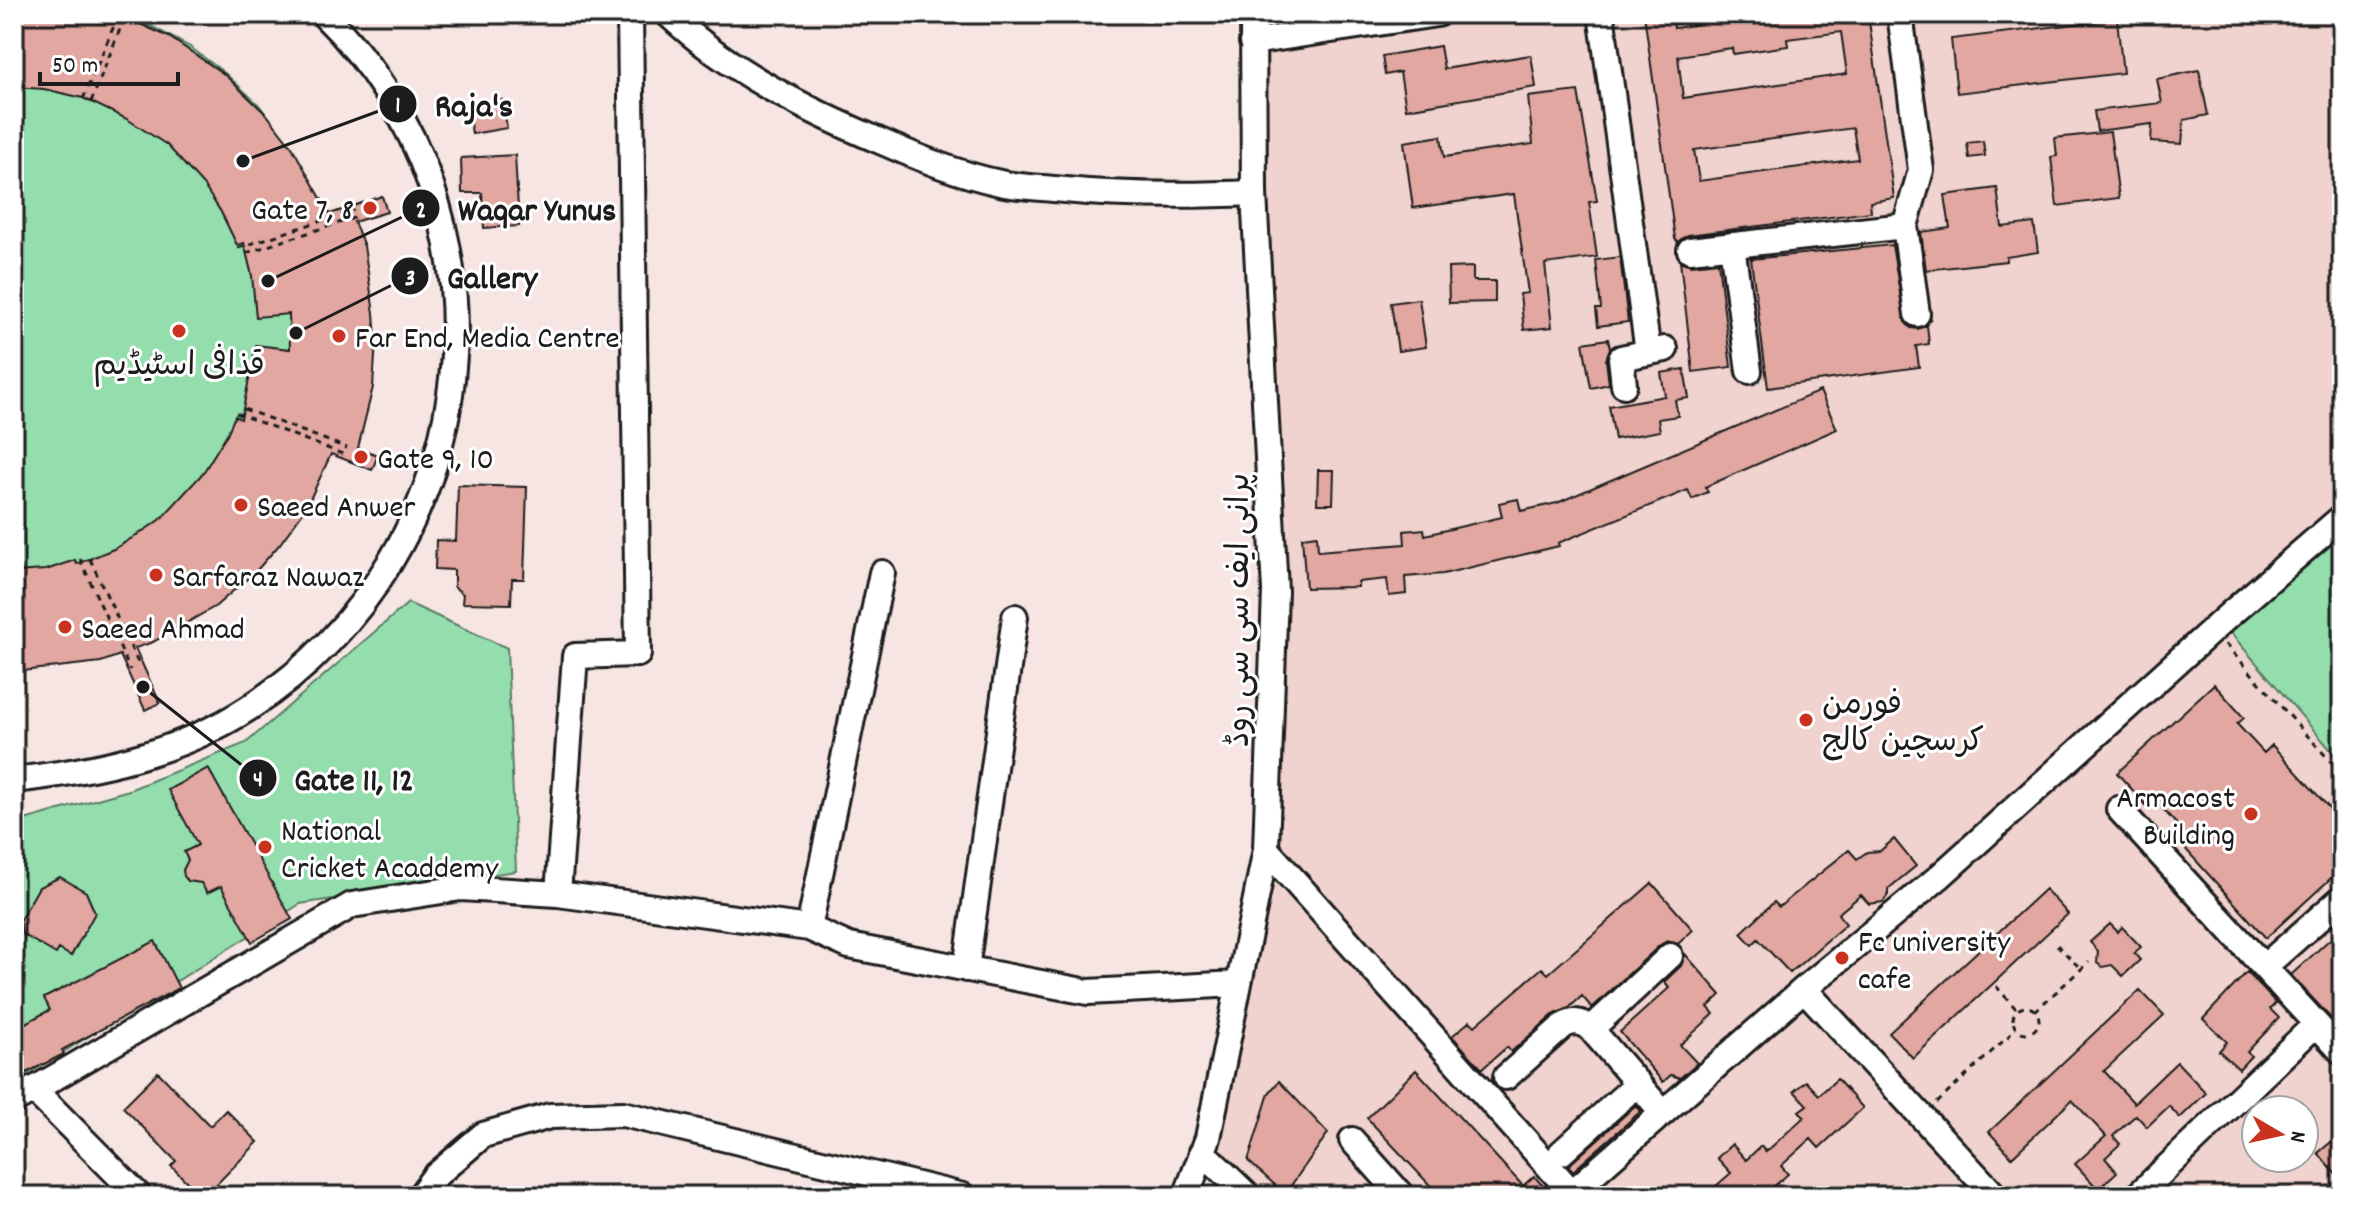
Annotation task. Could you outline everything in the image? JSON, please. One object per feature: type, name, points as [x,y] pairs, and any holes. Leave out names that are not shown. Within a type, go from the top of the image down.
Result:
[{"type":"street","points":[[14,780],[85,771],[135,757],[186,740],[249,709],[303,667],[346,622],[392,557],[422,497],[437,455],[452,378],[456,317],[448,246],[431,185],[400,112],[369,67],[323,14]]},
{"type":"street","points":[[558,894],[575,656],[638,654],[630,14]]},
{"type":"street","points":[[668,14],[689,34],[755,81],[847,127],[945,169],[1002,184],[1088,193],[1180,196],[1254,193]]},
{"type":"street","name":"پرانی ایف سی سی روڈ","points":[[1186,1196],[1208,1138],[1266,849],[1275,591],[1254,193],[1253,14]]},
{"type":"street","points":[[1252,42],[1437,14]]},
{"type":"street","points":[[1601,14],[1657,350],[1621,358],[1624,385]]},
{"type":"street","points":[[1900,14],[1921,170],[1905,226],[1917,314]]},
{"type":"street","points":[[1690,250],[1905,226]]},
{"type":"street","points":[[1732,245],[1749,371]]},
{"type":"street","points":[[1266,849],[1572,1195],[1804,989],[1939,877],[2342,517]]},
{"type":"street","points":[[809,928],[882,573]]},
{"type":"street","points":[[966,969],[1015,617]]},
{"type":"street","points":[[2119,809],[2342,1052]]},
{"type":"street","points":[[139,1196],[24,1095],[352,905],[461,888],[558,894],[809,928],[849,946],[1088,992],[1237,984]]},
{"type":"street","points":[[2264,967],[2342,898]]},
{"type":"street","points":[[1591,1029],[1670,956]]},
{"type":"street","points":[[1804,989],[1995,1196]]},
{"type":"street","points":[[1506,1077],[1563,1026],[1574,1022],[1591,1029],[1663,1113]]},
{"type":"street","points":[[2137,1196],[2316,1024]]},
{"type":"street","points":[[1561,1153],[1638,1083]]},
{"type":"street","points":[[420,1196],[434,1177],[483,1135],[550,1116],[623,1114],[963,1196]]},
{"type":"street","points":[[1352,1140],[1396,1193]]},
{"type":"street","points":[[1202,1152],[1234,1190]]},
{"type":"path","points":[[83,99],[119,14]]},
{"type":"path","points":[[91,102],[126,14]]},
{"type":"path","points":[[238,248],[354,210]]},
{"type":"path","points":[[246,253],[357,217]]},
{"type":"path","points":[[244,409],[347,448]]},
{"type":"path","points":[[236,413],[345,455]]},
{"type":"path","points":[[80,559],[130,670]]},
{"type":"path","points":[[90,559],[139,665]]},
{"type":"path","points":[[2212,630],[2342,774]]},
{"type":"path","points":[[2057,945],[2081,970]]},
{"type":"path","points":[[2035,1011],[2089,962]]},
{"type":"path","points":[[1996,986],[2017,1010]]},
{"type":"path","points":[[2026,1007],[2035,1011],[2039,1020],[2035,1030],[2025,1033],[2016,1029],[2013,1019],[2017,1010],[2026,1007]]},
{"type":"path","points":[[1921,1118],[2016,1029]]},
{"type":"shaded area","name":"فورمن کرسچین کالج","points":[[1252,14],[2342,14],[2342,1196],[1271,1196],[1208,1138],[1266,849],[1275,591]]},
{"type":"green space","name":"قذافی اسٹیڈیم","points":[[14,14],[121,14],[190,47],[226,74],[259,105],[286,141],[344,353],[14,666]]},
{"type":"green space","points":[[2342,531],[2342,763],[2228,630]]},
{"type":"green space","name":"National Cricket Acaddemy","points":[[408,603],[507,648],[516,871],[300,904],[14,1083],[14,823],[129,790],[246,743]]},
{"type":"building","points":[[14,14],[118,14],[169,37],[224,74],[268,116],[292,147],[330,214],[382,196],[387,212],[354,222],[364,246],[376,340],[373,387],[358,448],[378,455],[372,470],[331,454],[306,508],[257,570],[216,606],[153,642],[135,648],[160,703],[145,710],[120,655],[101,662],[14,672],[14,572],[46,570],[75,560],[77,564],[116,548],[160,520],[203,473],[235,416],[241,419],[256,345],[290,349],[289,314],[256,317],[252,276],[244,243],[237,245],[204,186],[167,145],[127,119],[83,98],[44,89],[14,87]]},
{"type":"building","points":[[1644,14],[1672,14],[1674,28],[1727,20],[1726,14],[1868,14],[1894,198],[1870,202],[1871,212],[1688,235],[1678,242],[1675,239]],"holes":[[[1841,32],[1847,74],[1683,98],[1678,56],[1732,48],[1733,54],[1788,46],[1787,39]],[[1853,128],[1858,159],[1699,181],[1694,150]]]},
{"type":"building","points":[[2117,19],[2123,73],[1957,93],[1951,39]]},
{"type":"building","points":[[1440,46],[1444,69],[1531,55],[1536,87],[1406,109],[1400,72],[1385,75],[1382,56]]},
{"type":"building","points":[[2199,70],[2208,115],[2184,120],[2182,144],[2151,142],[2152,124],[2097,131],[2094,111],[2162,103],[2157,79]]},
{"type":"building","points":[[1578,91],[1597,201],[1589,202],[1597,257],[1545,264],[1552,327],[1524,330],[1520,294],[1528,293],[1514,194],[1413,208],[1404,142],[1441,136],[1444,157],[1533,144],[1528,97]]},
{"type":"building","points":[[503,100],[507,128],[472,134],[468,105]]},
{"type":"building","points":[[2110,132],[2119,198],[2057,206],[2051,157],[2057,156],[2055,138]]},
{"type":"building","points":[[1983,141],[1985,156],[1969,158],[1967,143]]},
{"type":"building","points":[[515,155],[519,226],[484,228],[482,193],[462,193],[461,158]]},
{"type":"building","points":[[1997,188],[2002,227],[2034,223],[2038,252],[2006,257],[2006,261],[1926,270],[1921,232],[1950,228],[1945,195]]},
{"type":"building","points":[[1892,245],[1905,322],[1911,328],[1918,329],[1927,325],[1929,344],[1916,346],[1919,367],[1768,388],[1751,259]]},
{"type":"building","points":[[1620,257],[1628,322],[1598,326],[1596,309],[1601,309],[1596,260]]},
{"type":"building","points":[[1680,261],[1691,265],[1718,262],[1731,367],[1693,372]]},
{"type":"building","points":[[1473,267],[1473,281],[1495,281],[1495,302],[1449,303],[1448,268]]},
{"type":"building","points":[[1419,299],[1426,347],[1398,351],[1391,303]]},
{"type":"building","points":[[1608,339],[1610,348],[1606,360],[1609,384],[1591,388],[1583,343]]},
{"type":"building","points":[[1684,369],[1689,398],[1675,400],[1678,416],[1658,419],[1660,431],[1615,439],[1609,406],[1665,396],[1661,373]]},
{"type":"building","points":[[1820,391],[1837,429],[1705,487],[1708,492],[1692,499],[1688,490],[1558,543],[1559,546],[1443,574],[1405,577],[1406,594],[1389,596],[1387,579],[1358,582],[1358,587],[1306,588],[1302,537],[1317,535],[1318,551],[1405,544],[1404,531],[1424,529],[1425,535],[1502,517],[1499,503],[1518,499],[1521,511],[1557,503]]},
{"type":"building","points":[[1318,470],[1334,470],[1333,504],[1317,504]]},
{"type":"building","points":[[458,485],[527,487],[524,579],[512,579],[511,604],[462,603],[463,594],[454,587],[454,570],[435,569],[436,540],[456,541]]},
{"type":"building","name":"Armacost Building","points":[[2214,684],[2244,718],[2237,724],[2264,753],[2272,745],[2342,822],[2342,868],[2266,938],[2172,834],[2179,827],[2153,798],[2146,805],[2117,773]]},
{"type":"building","points":[[208,768],[292,919],[252,942],[221,886],[207,893],[201,883],[188,881],[184,876],[183,870],[188,860],[184,852],[198,845],[168,790]]},
{"type":"building","points":[[1894,839],[1916,866],[1888,889],[1883,902],[1869,904],[1861,895],[1838,914],[1846,924],[1790,973],[1758,939],[1752,945],[1741,933],[1774,902],[1779,907],[1849,850],[1857,859],[1867,852],[1880,851]]},
{"type":"building","points":[[60,877],[86,892],[95,913],[71,956],[59,949],[56,954],[22,934],[20,920],[39,887]]},
{"type":"building","points":[[1652,883],[1693,930],[1678,944],[1667,941],[1660,945],[1592,1008],[1582,996],[1569,1008],[1553,1015],[1511,1052],[1507,1047],[1482,1069],[1452,1036],[1470,1021],[1475,1026],[1542,968],[1548,974]]},
{"type":"building","points":[[2045,889],[2068,914],[1913,1058],[1889,1033]]},
{"type":"building","points":[[2110,924],[2118,932],[2122,927],[2141,947],[2134,953],[2140,960],[2123,976],[2112,965],[2102,967],[2097,963],[2098,951],[2090,942]]},
{"type":"building","points":[[2342,928],[2342,1030],[2291,975]]},
{"type":"building","points":[[155,941],[179,988],[62,1050],[64,1054],[20,1076],[14,1064],[14,1029],[50,1010],[44,998]]},
{"type":"building","points":[[1685,954],[1721,995],[1708,1007],[1714,1014],[1680,1045],[1697,1063],[1680,1078],[1671,1075],[1663,1082],[1620,1032],[1669,988],[1664,982],[1681,966]]},
{"type":"building","points":[[2247,972],[2276,1003],[2270,1009],[2279,1018],[2247,1052],[2251,1056],[2239,1069],[2219,1051],[2227,1042],[2203,1019]]},
{"type":"building","points":[[2140,990],[2164,1015],[2104,1071],[2134,1103],[2177,1062],[2206,1093],[2180,1118],[2169,1106],[2147,1127],[2136,1115],[2113,1136],[2120,1144],[2105,1158],[2117,1172],[2098,1189],[2075,1164],[2106,1136],[2072,1100],[2012,1157],[1989,1132]]},
{"type":"building","points":[[1416,1070],[1523,1186],[1534,1176],[1552,1196],[1440,1196],[1367,1118]]},
{"type":"building","points":[[158,1072],[210,1126],[226,1110],[258,1142],[205,1196],[201,1196],[171,1166],[176,1161],[123,1107]]},
{"type":"building","points":[[1837,1079],[1863,1108],[1819,1148],[1811,1139],[1781,1166],[1788,1174],[1763,1196],[1725,1196],[1716,1186],[1731,1173],[1717,1158],[1732,1144],[1746,1160],[1761,1146],[1766,1152],[1804,1117],[1799,1111],[1807,1105],[1794,1091],[1806,1081],[1819,1095]]},
{"type":"building","points":[[1279,1081],[1328,1133],[1285,1194],[1248,1161],[1269,1093]]},
{"type":"building","points":[[1636,1105],[1641,1111],[1573,1171],[1568,1166]]},
{"type":"building","points":[[2342,1133],[2342,1182],[2320,1155],[2320,1151]]},
{"type":"place","name":"Raja's","points":[[243,161]]},
{"type":"place","name":"Gate 7, 8","points":[[370,208]]},
{"type":"place","name":"Waqar Yunus","points":[[268,281]]},
{"type":"place","name":"قذافی اسٹیڈیم","points":[[179,331]]},
{"type":"place","name":"Gallery","points":[[296,333]]},
{"type":"place","name":"Far End, Media Centre","points":[[339,336]]},
{"type":"place","name":"Gate 9, 10","points":[[361,457]]},
{"type":"place","name":"Saeed Anwer","points":[[241,505]]},
{"type":"place","name":"Sarfaraz Nawaz","points":[[156,575]]},
{"type":"place","name":"Saeed Ahmad","points":[[65,627]]},
{"type":"place","name":"Gate 11, 12","points":[[143,687]]},
{"type":"place","name":"فورمن کرسچین کالج","points":[[1806,720]]},
{"type":"place","name":"Armacost Building","points":[[2251,814]]},
{"type":"place","name":"National Cricket Acaddemy","points":[[265,847]]},
{"type":"place","name":"Fc university cafe","points":[[1842,958]]}]
